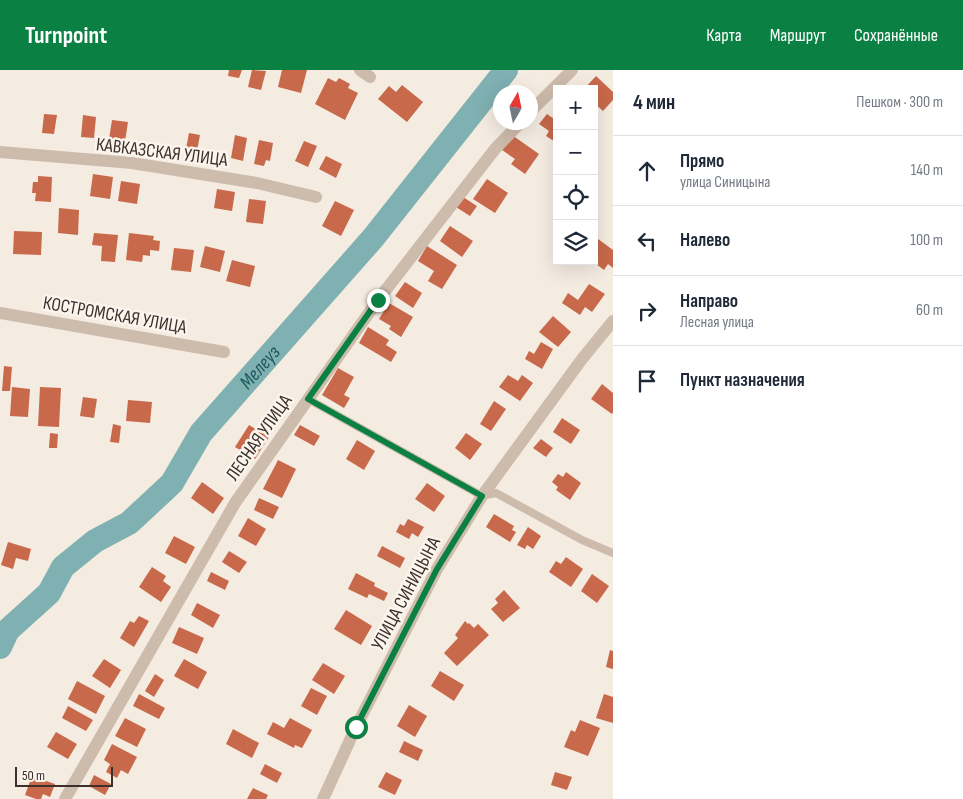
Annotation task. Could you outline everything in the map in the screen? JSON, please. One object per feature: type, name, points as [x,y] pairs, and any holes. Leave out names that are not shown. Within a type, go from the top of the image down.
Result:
[{"type":"street","points":[[538,104],[572,70]]},
{"type":"street","name":"ЛЕСНАЯ УЛИЦА","points":[[65,799],[235,503],[378,300],[495,149],[513,130]]},
{"type":"street","name":"КАВКАЗСКАЯ УЛИЦА","points":[[0,152],[132,163],[257,182],[316,197]]},
{"type":"street","name":"КОСТРОМСКАЯ УЛИЦА","points":[[0,312],[224,352]]},
{"type":"street","name":"УЛИЦА СИНИЦЫНА","points":[[323,799],[356,727],[437,569],[482,496],[582,359],[613,321]]},
{"type":"lane","points":[[308,399],[482,496],[496,493],[582,540],[613,552]]},
{"type":"building","points":[[229,70],[242,70],[239,78],[228,76]]},
{"type":"building","points":[[252,70],[266,71],[261,90],[248,87]]},
{"type":"building","points":[[282,70],[307,70],[301,93],[278,87]]},
{"type":"building","points":[[596,76],[613,92],[613,100],[603,111],[598,107],[598,85],[588,85]]},
{"type":"building","points":[[328,78],[336,82],[339,78],[350,84],[348,88],[358,93],[345,120],[315,104]]},
{"type":"building","points":[[402,85],[423,102],[407,122],[378,99],[389,86],[396,92]]},
{"type":"building","points":[[44,114],[57,115],[54,134],[42,133]]},
{"type":"building","points":[[547,114],[553,118],[553,140],[546,136],[549,131],[539,124]]},
{"type":"building","points":[[83,115],[96,117],[94,138],[81,137]]},
{"type":"building","points":[[112,120],[128,122],[125,141],[109,139]]},
{"type":"building","points":[[189,133],[200,135],[196,156],[185,154]]},
{"type":"building","points":[[235,135],[247,138],[243,161],[231,158]]},
{"type":"building","points":[[512,135],[539,154],[525,174],[511,164],[515,159],[502,150]]},
{"type":"building","points":[[259,140],[273,143],[270,161],[266,160],[264,166],[254,164]]},
{"type":"building","points":[[304,141],[317,146],[308,167],[295,161]]},
{"type":"building","points":[[326,156],[342,164],[336,178],[319,169]]},
{"type":"building","points":[[93,174],[113,177],[110,199],[90,196]]},
{"type":"building","points":[[38,176],[52,177],[51,202],[35,201],[36,193],[32,193],[33,182],[38,182]]},
{"type":"building","points":[[487,179],[508,193],[495,213],[473,199]]},
{"type":"building","points":[[121,181],[140,184],[137,204],[118,201]]},
{"type":"building","points":[[217,189],[235,192],[232,211],[214,208]]},
{"type":"building","points":[[463,197],[477,206],[470,216],[456,207]]},
{"type":"building","points":[[249,199],[266,201],[263,224],[246,222]]},
{"type":"building","points":[[335,201],[354,210],[341,236],[322,226]]},
{"type":"building","points":[[59,208],[79,210],[78,235],[58,233]]},
{"type":"building","points":[[450,226],[473,241],[462,257],[440,241]]},
{"type":"building","points":[[14,231],[42,232],[41,255],[13,254]]},
{"type":"building","points":[[94,233],[118,235],[115,262],[101,261],[102,246],[92,245]]},
{"type":"building","points":[[129,233],[154,236],[153,240],[160,241],[159,251],[150,250],[150,256],[143,255],[142,262],[126,260]]},
{"type":"building","points":[[598,239],[613,250],[613,268],[608,264],[604,270],[597,265]]},
{"type":"building","points":[[205,246],[225,251],[220,272],[200,267]]},
{"type":"building","points":[[427,246],[457,265],[442,289],[428,281],[434,271],[418,261]]},
{"type":"building","points":[[174,248],[194,250],[191,272],[171,270]]},
{"type":"building","points":[[232,260],[255,266],[250,287],[226,281]]},
{"type":"building","points":[[405,282],[422,293],[413,308],[395,296]]},
{"type":"building","points":[[589,284],[605,294],[592,312],[585,307],[580,315],[562,303],[568,293],[578,300]]},
{"type":"building","points":[[389,303],[413,317],[401,337],[389,329],[391,326],[379,319]]},
{"type":"building","points":[[553,316],[571,332],[558,347],[539,332]]},
{"type":"building","points":[[368,327],[389,340],[386,345],[397,352],[391,362],[359,343]]},
{"type":"building","points":[[541,342],[553,349],[542,369],[525,359],[529,351],[534,354]]},
{"type":"building","points":[[4,366],[12,367],[10,391],[2,391]]},
{"type":"building","points":[[338,368],[354,377],[344,395],[350,398],[344,408],[322,395]]},
{"type":"building","points":[[508,375],[518,381],[522,375],[533,383],[520,401],[499,387]]},
{"type":"building","points":[[602,384],[613,393],[612,414],[591,399]]},
{"type":"building","points":[[12,387],[30,389],[28,417],[10,416]]},
{"type":"building","points":[[40,387],[61,388],[59,427],[38,426]]},
{"type":"building","points":[[83,397],[97,399],[94,418],[80,416]]},
{"type":"building","points":[[128,400],[152,402],[150,423],[126,421]]},
{"type":"building","points":[[494,401],[506,409],[491,431],[480,424]]},
{"type":"building","points":[[562,418],[580,430],[571,444],[553,432]]},
{"type":"building","points":[[113,424],[121,426],[119,443],[110,442]]},
{"type":"building","points":[[249,425],[269,437],[255,459],[235,447]]},
{"type":"building","points":[[300,425],[320,436],[314,446],[294,435]]},
{"type":"building","points":[[50,433],[58,434],[57,448],[49,448]]},
{"type":"building","points":[[466,433],[482,444],[470,460],[455,448]]},
{"type":"building","points":[[541,439],[553,448],[546,457],[533,448]]},
{"type":"building","points":[[357,440],[375,451],[364,470],[346,459]]},
{"type":"building","points":[[278,460],[296,469],[282,498],[263,489]]},
{"type":"building","points":[[566,472],[581,483],[570,500],[556,490],[558,487],[552,482],[558,474],[563,477]]},
{"type":"building","points":[[202,482],[224,498],[213,514],[191,498]]},
{"type":"building","points":[[427,483],[445,496],[434,512],[415,499]]},
{"type":"building","points":[[259,498],[279,507],[273,519],[254,510]]},
{"type":"building","points":[[494,514],[514,526],[512,530],[516,532],[510,542],[486,527]]},
{"type":"building","points":[[248,518],[266,529],[256,546],[238,536]]},
{"type":"building","points":[[408,519],[424,527],[418,537],[412,533],[409,539],[396,532],[400,524],[404,526]]},
{"type":"building","points":[[528,527],[541,536],[533,549],[527,545],[525,549],[517,545]]},
{"type":"building","points":[[174,536],[195,547],[186,564],[165,553]]},
{"type":"building","points":[[8,542],[31,549],[28,561],[16,558],[13,569],[1,565]]},
{"type":"building","points":[[382,546],[405,558],[400,568],[377,556]]},
{"type":"building","points":[[229,551],[247,562],[239,573],[222,562]]},
{"type":"building","points":[[566,557],[583,569],[571,587],[549,572],[556,561],[561,564]]},
{"type":"building","points":[[152,567],[166,576],[163,581],[171,587],[161,602],[139,587]]},
{"type":"building","points":[[211,572],[229,581],[225,590],[207,581]]},
{"type":"building","points":[[356,573],[375,583],[374,586],[388,593],[384,601],[369,594],[367,598],[348,589]]},
{"type":"building","points":[[592,574],[609,586],[597,603],[581,591]]},
{"type":"building","points":[[504,590],[520,608],[503,622],[491,609],[498,603],[495,599]]},
{"type":"building","points":[[197,603],[220,615],[213,628],[191,615]]},
{"type":"building","points":[[346,610],[372,626],[361,645],[334,629]]},
{"type":"building","points":[[139,616],[149,621],[134,647],[120,638],[130,621],[134,623]]},
{"type":"building","points":[[465,621],[474,628],[478,624],[489,635],[457,666],[444,653],[458,638],[455,635]]},
{"type":"building","points":[[179,627],[204,638],[197,654],[172,643]]},
{"type":"building","points":[[610,650],[613,651],[613,669],[606,667]]},
{"type":"building","points":[[104,659],[121,670],[110,688],[92,676]]},
{"type":"building","points":[[184,659],[207,672],[198,689],[174,676]]},
{"type":"building","points":[[323,663],[345,676],[334,694],[312,680]]},
{"type":"building","points":[[440,671],[464,685],[454,701],[431,686]]},
{"type":"building","points":[[155,674],[164,680],[154,697],[145,691]]},
{"type":"building","points":[[77,681],[105,696],[96,714],[68,699]]},
{"type":"building","points":[[311,688],[327,696],[317,715],[301,706]]},
{"type":"building","points":[[139,694],[165,708],[159,719],[133,706]]},
{"type":"building","points":[[604,694],[613,697],[613,723],[596,718]]},
{"type":"building","points":[[409,705],[427,716],[415,737],[397,726]]},
{"type":"building","points":[[68,706],[93,720],[86,731],[62,718]]},
{"type":"building","points":[[125,718],[146,729],[137,747],[115,736]]},
{"type":"building","points":[[290,718],[312,730],[302,748],[295,745],[294,748],[267,734],[273,722],[284,728]]},
{"type":"building","points":[[580,720],[600,728],[588,756],[564,747],[571,730],[575,732]]},
{"type":"building","points":[[233,729],[259,743],[252,758],[226,744]]},
{"type":"building","points":[[56,732],[77,744],[68,759],[47,747]]},
{"type":"building","points":[[404,741],[423,750],[418,761],[399,752]]},
{"type":"building","points":[[112,744],[137,757],[128,774],[121,770],[117,778],[106,772],[110,764],[104,760]]},
{"type":"building","points":[[265,764],[282,773],[277,783],[260,774]]},
{"type":"building","points":[[386,772],[402,780],[395,795],[378,787]]},
{"type":"building","points":[[555,772],[572,777],[567,790],[551,785]]},
{"type":"building","points":[[94,775],[111,784],[105,795],[89,786]]},
{"type":"building","points":[[32,776],[55,784],[50,797],[43,794],[41,799],[36,799],[25,795]]},
{"type":"building","points":[[253,788],[268,795],[266,799],[247,799]]},
{"type":"waterway","name":"Мелеуз","points":[[0,647],[8,630],[49,593],[63,567],[95,541],[129,523],[172,483],[201,433],[373,238],[506,70]]},
{"type":"route","points":[[356,727],[437,569],[482,496],[308,399],[378,300]]}]
